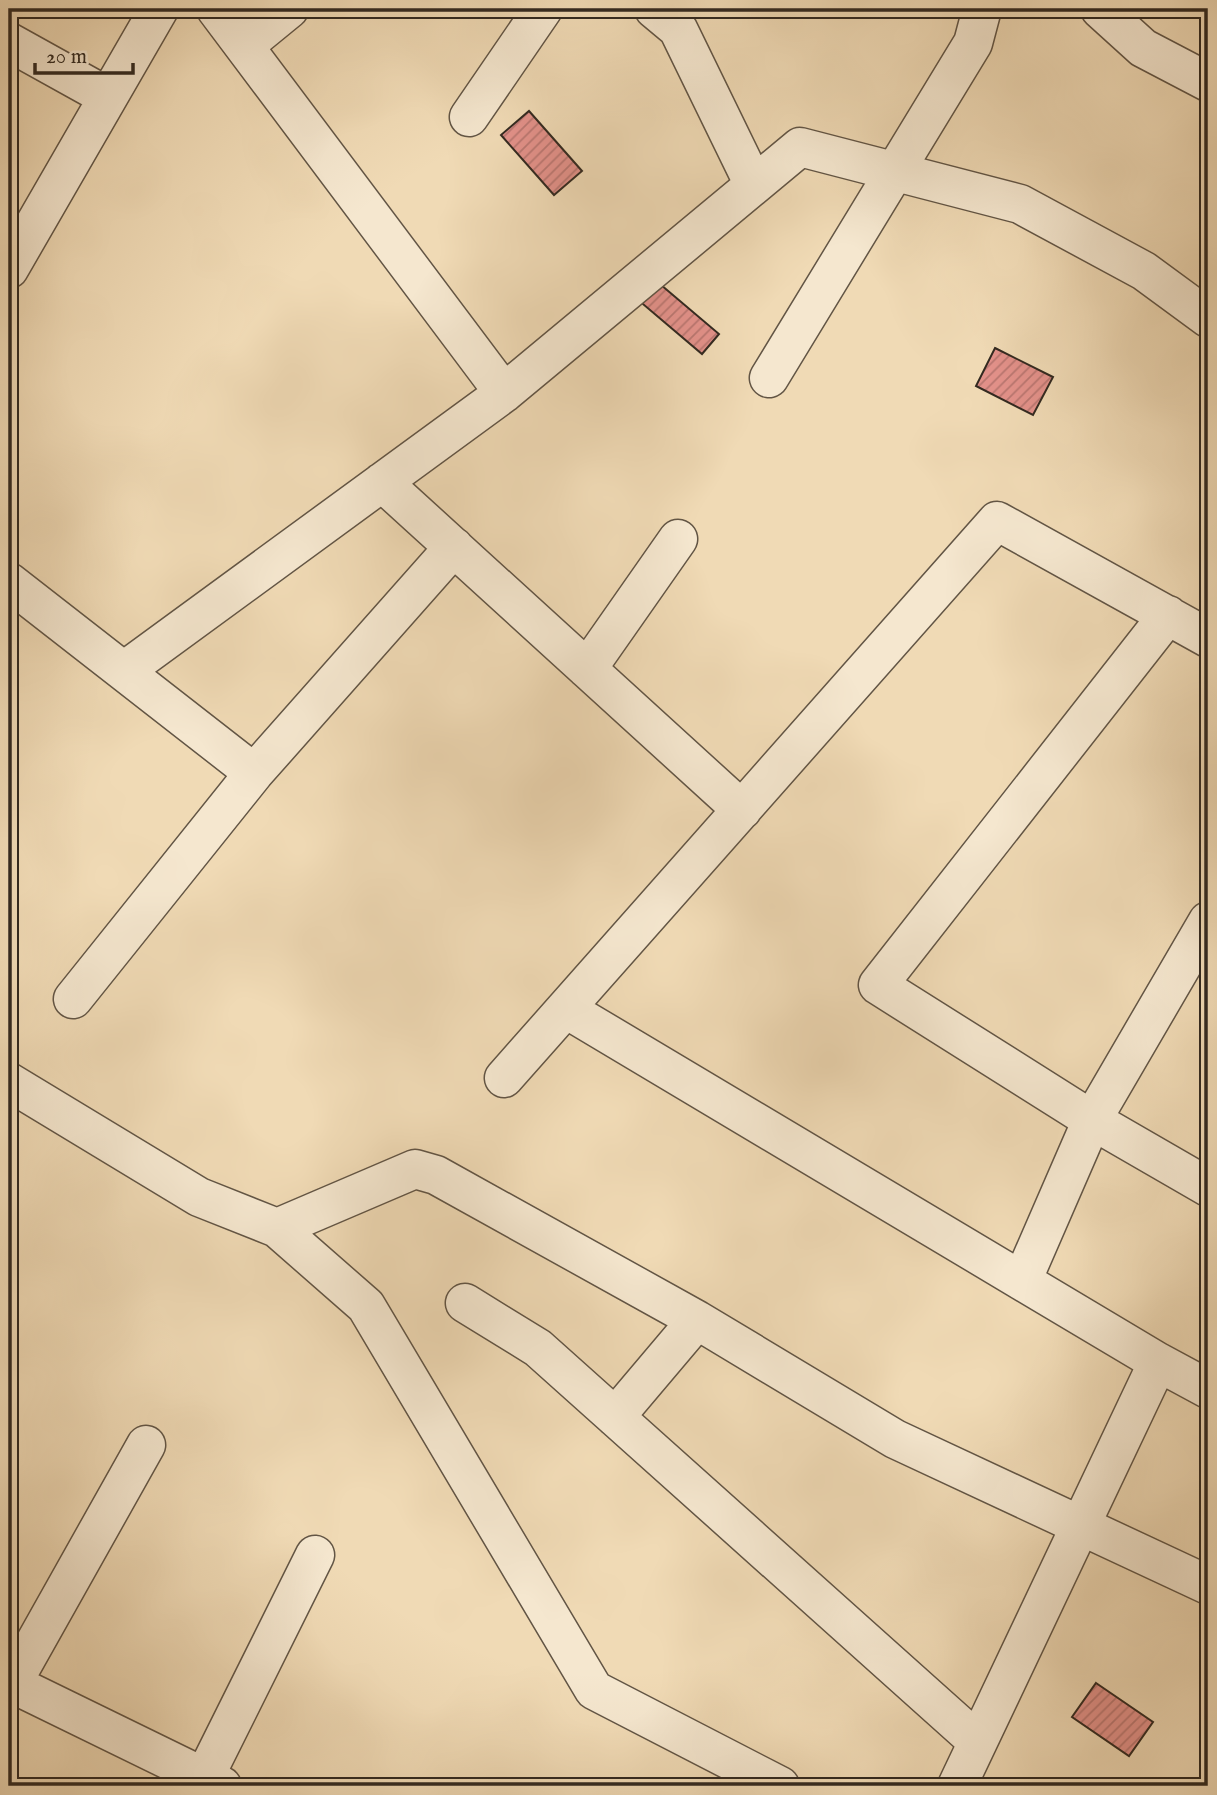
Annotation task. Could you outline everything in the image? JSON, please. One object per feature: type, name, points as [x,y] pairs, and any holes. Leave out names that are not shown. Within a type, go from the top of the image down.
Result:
[{"type":"street","points":[[9,269],[159,9]]},
{"type":"street","points":[[216,9],[504,393]]},
{"type":"street","points":[[245,45],[289,9]]},
{"type":"street","points":[[469,117],[542,9]]},
{"type":"street","points":[[654,9],[678,29],[754,186]]},
{"type":"street","points":[[769,378],[973,43],[982,9]]},
{"type":"street","points":[[1100,9],[1143,48],[1208,82]]},
{"type":"street","points":[[9,42],[108,97]]},
{"type":"street","points":[[124,671],[504,393],[800,147],[1020,204],[1144,271],[1208,318]]},
{"type":"street","points":[[382,482],[742,810]]},
{"type":"street","points":[[504,1079],[997,521],[1208,638]]},
{"type":"street","points":[[587,669],[678,539]]},
{"type":"street","points":[[73,999],[254,773],[454,547]]},
{"type":"street","points":[[9,582],[254,773]]},
{"type":"street","points":[[1168,615],[878,985],[1092,1120],[1208,1187]]},
{"type":"street","points":[[1022,1281],[1092,1120],[1208,921]]},
{"type":"street","points":[[566,1009],[1158,1362],[1208,1389]]},
{"type":"street","points":[[9,1082],[199,1197],[277,1228],[366,1306],[594,1690],[780,1786]]},
{"type":"street","points":[[277,1228],[415,1169],[436,1175],[697,1320],[895,1439],[1208,1585]]},
{"type":"street","points":[[465,1303],[538,1348],[978,1742]]},
{"type":"street","points":[[615,1417],[697,1320]]},
{"type":"street","points":[[957,1786],[1158,1362]]},
{"type":"street","points":[[146,1445],[10,1685],[209,1783],[315,1555]]},
{"type":"building","points":[[529,111],[582,171],[554,195],[501,135]]},
{"type":"building","points":[[654,279],[719,334],[702,354],[637,299]]},
{"type":"building","points":[[995,348],[1053,377],[1033,415],[976,386]]},
{"type":"building","points":[[1096,1683],[1153,1722],[1129,1756],[1072,1717]]}]
